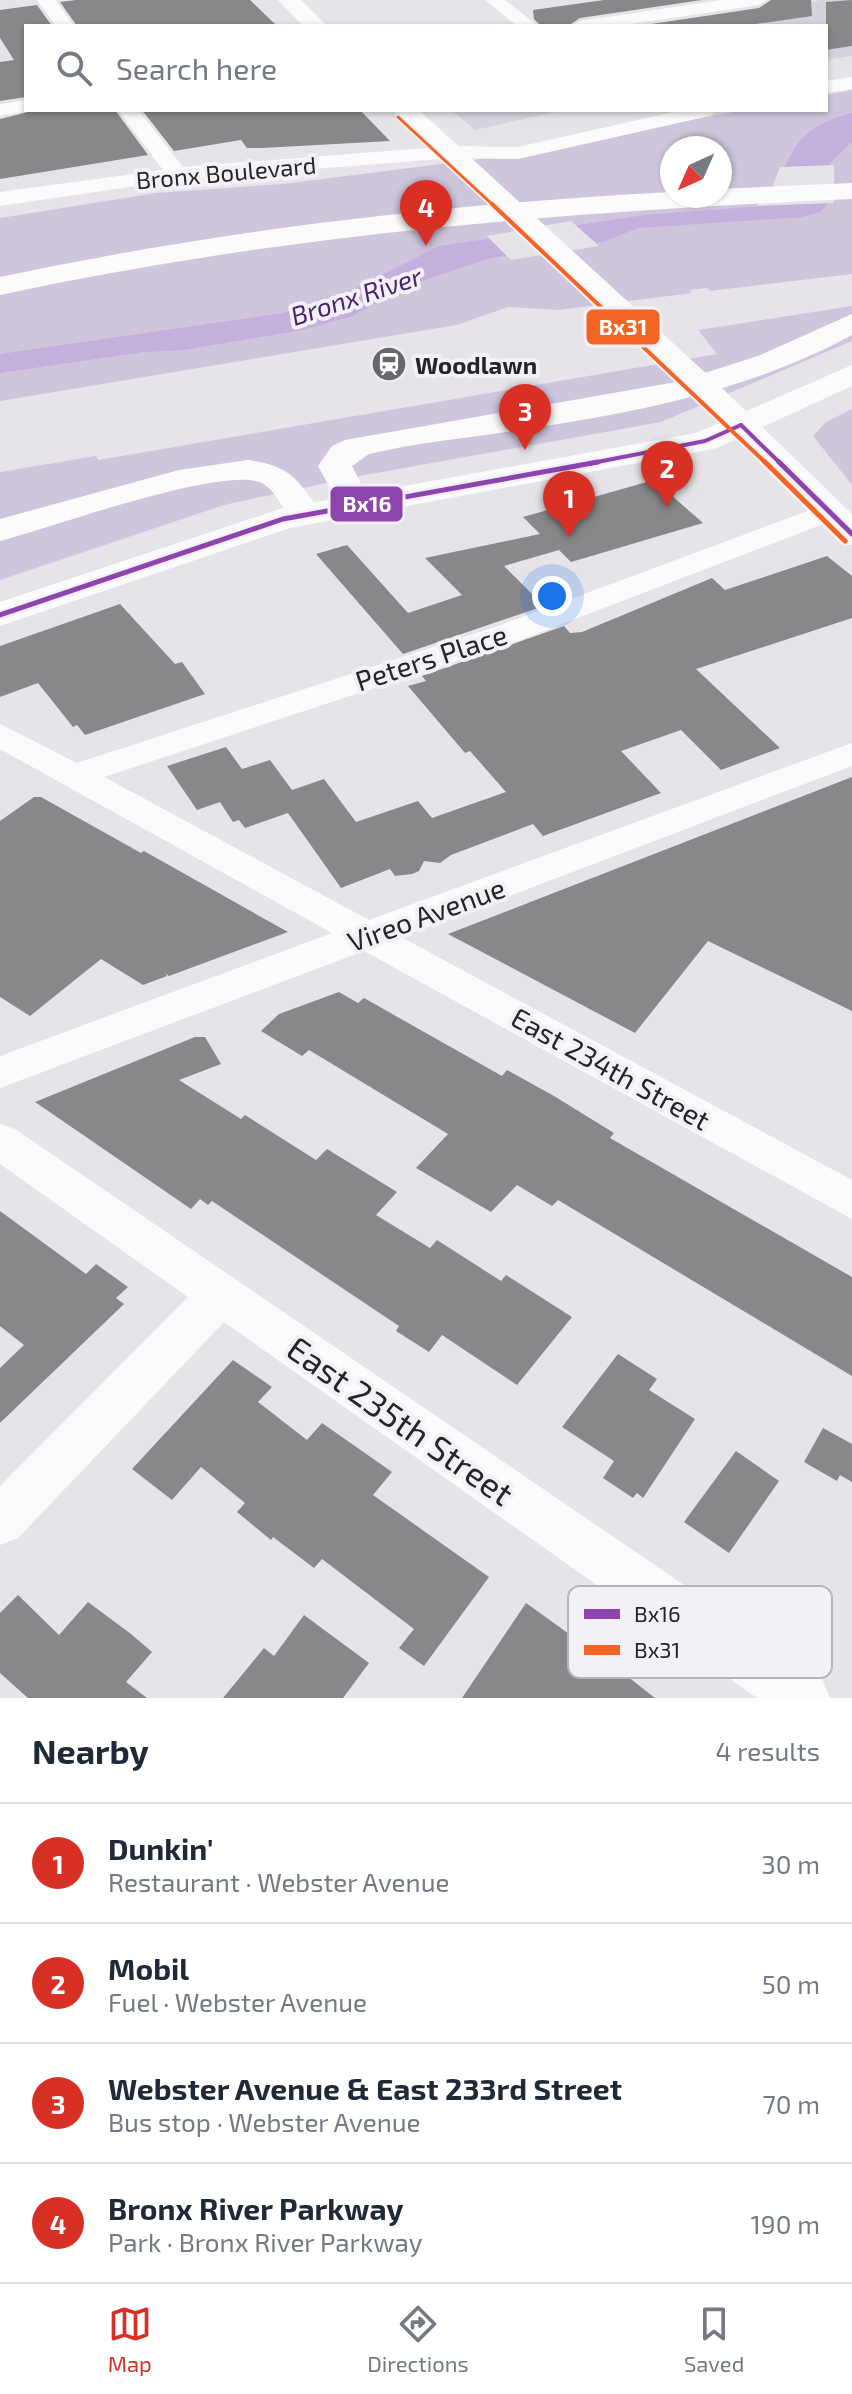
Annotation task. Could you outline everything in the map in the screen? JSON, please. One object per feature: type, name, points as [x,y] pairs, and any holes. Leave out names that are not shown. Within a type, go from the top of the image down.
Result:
[{"type":"main road","points":[[289,0],[314,24]]},
{"type":"main road","points":[[407,112],[712,396],[840,523]]},
{"type":"main road","points":[[732,178],[752,182]]},
{"type":"main road","points":[[732,181],[849,179]]},
{"type":"main road","points":[[0,286],[158,254],[354,225],[553,206],[752,182]]},
{"type":"main road","points":[[0,266],[313,215],[660,183]]},
{"type":"main road","points":[[355,505],[335,466],[344,453],[357,447],[591,410],[675,392],[767,364],[852,323]]},
{"type":"main road","points":[[0,615],[304,514],[685,446],[741,425],[852,374]]},
{"type":"main road","points":[[0,530],[130,493],[237,471],[272,475],[281,481],[304,514]]},
{"type":"street","points":[[46,0],[64,24]]},
{"type":"street","points":[[494,0],[526,24]]},
{"type":"street","points":[[592,24],[719,3],[759,0]]},
{"type":"street","points":[[828,87],[852,83]]},
{"type":"street","points":[[0,110],[24,106]]},
{"type":"street","points":[[130,112],[177,174]]},
{"type":"street","name":"Bronx Boulevard","points":[[0,199],[177,174],[452,152],[518,153],[700,112]]},
{"type":"street","name":"Bronx Boulevard","points":[[452,152],[509,131]]},
{"type":"street","name":"Peters Place","points":[[75,775],[840,523]]},
{"type":"street","name":"East 234th Street","points":[[0,735],[852,1201]]},
{"type":"street","name":"Vireo Avenue","points":[[0,1072],[852,754]]},
{"type":"street","name":"East 235th Street","points":[[0,1141],[642,1586]]},
{"type":"street","points":[[0,1521],[221,1294]]},
{"type":"street","name":"East 235th Street","points":[[774,1678],[803,1698]]},
{"type":"shaded area","points":[[822,0],[852,0],[852,56],[828,60],[828,24],[651,24]]},
{"type":"shaded area","points":[[852,90],[852,274],[710,291],[707,288],[690,290],[692,293],[559,310],[508,307],[457,325],[0,401],[0,218],[156,193],[283,184],[488,158],[733,112],[828,112],[828,95]]},
{"type":"shaded area","points":[[453,112],[555,112],[475,130]]},
{"type":"shaded area","points":[[852,306],[852,341],[661,422],[354,477],[224,505],[0,580],[0,472],[96,456],[98,460],[717,354],[698,330]]},
{"type":"shaded area","points":[[852,409],[852,485],[813,436],[826,422]]},
{"type":"water","name":"Bronx River","points":[[852,113],[852,142],[830,163],[830,202],[820,212],[802,217],[638,228],[603,242],[491,258],[416,283],[350,317],[302,330],[184,350],[144,352],[0,373],[0,354],[283,313],[352,290],[439,246],[645,215],[762,206],[773,196],[791,155],[805,136],[824,122]]},
{"type":"pier","points":[[834,165],[834,203],[758,206],[757,203],[768,198],[780,167]]},
{"type":"pier","points":[[571,221],[599,246],[511,260],[487,236]]},
{"type":"building","points":[[250,0],[275,24],[76,24],[60,2]]},
{"type":"building","points":[[604,0],[702,0],[580,18],[571,24],[539,24],[534,19],[533,10]]},
{"type":"building","points":[[771,0],[811,0],[812,16],[756,24],[651,24],[759,8]]},
{"type":"building","points":[[852,0],[852,46],[828,50],[826,2]]},
{"type":"building","points":[[37,5],[51,24],[24,24],[24,97],[0,101],[0,62],[14,60],[0,38],[0,10]]},
{"type":"building","points":[[28,112],[116,112],[148,155],[0,179],[0,119]]},
{"type":"building","points":[[144,112],[362,112],[390,141],[247,148],[241,140],[174,151]]},
{"type":"building","points":[[654,480],[703,523],[571,562],[559,550],[504,566],[544,606],[403,654],[316,554],[347,545],[408,613],[462,595],[425,558],[540,534],[523,517]]},
{"type":"building","points":[[827,556],[852,576],[852,618],[696,669],[780,748],[721,770],[681,730],[621,751],[661,793],[543,836],[533,824],[451,855],[440,863],[424,861],[419,871],[412,874],[395,876],[390,869],[341,888],[288,813],[245,828],[239,820],[233,822],[220,802],[197,810],[167,766],[226,747],[242,769],[270,760],[292,790],[324,779],[356,822],[418,801],[432,818],[506,792],[470,751],[465,753],[408,686],[426,681],[422,676],[564,626],[570,633],[582,632],[712,578],[725,590]]},
{"type":"building","points":[[120,604],[175,664],[182,662],[205,694],[85,735],[77,725],[73,727],[38,683],[0,697],[0,646]]},
{"type":"building","points":[[852,777],[852,1011],[708,941],[635,1033],[448,934]]},
{"type":"building","points":[[34,797],[41,797],[141,853],[144,851],[288,932],[169,976],[165,973],[167,976],[143,985],[101,959],[30,1016],[0,997],[0,821]]},
{"type":"building","points":[[339,992],[358,1003],[364,998],[502,1076],[507,1070],[554,1096],[614,1133],[610,1138],[852,1277],[852,1376],[558,1200],[552,1206],[517,1185],[491,1212],[416,1168],[448,1134],[309,1050],[302,1056],[261,1031],[279,1014]]},
{"type":"building","points":[[195,1037],[205,1037],[221,1064],[179,1080],[241,1119],[245,1115],[316,1160],[327,1149],[397,1192],[376,1215],[430,1248],[437,1240],[501,1281],[506,1275],[572,1317],[517,1385],[442,1335],[429,1352],[396,1331],[399,1326],[212,1201],[208,1205],[200,1199],[191,1209],[35,1102]]},
{"type":"building","points":[[0,1211],[86,1274],[96,1264],[128,1287],[116,1298],[124,1304],[0,1423],[0,1368],[24,1345],[0,1326]]},
{"type":"building","points":[[618,1354],[657,1379],[649,1390],[695,1419],[643,1498],[637,1493],[633,1498],[603,1478],[614,1461],[562,1427]]},
{"type":"building","points":[[233,1360],[272,1387],[258,1402],[307,1440],[322,1423],[392,1472],[373,1495],[489,1577],[424,1666],[399,1648],[414,1629],[322,1559],[314,1568],[273,1537],[271,1540],[237,1512],[245,1503],[201,1467],[172,1500],[132,1469]]},
{"type":"building","points":[[823,1428],[852,1444],[852,1482],[840,1475],[837,1481],[804,1462]]},
{"type":"building","points":[[736,1451],[779,1481],[729,1553],[684,1522]]},
{"type":"building","points":[[18,1595],[59,1635],[88,1602],[131,1634],[152,1652],[126,1682],[147,1698],[28,1698],[0,1673],[0,1613]]},
{"type":"building","points":[[526,1603],[568,1633],[568,1678],[629,1678],[655,1698],[462,1698]]},
{"type":"building","points":[[304,1615],[369,1663],[343,1698],[223,1698],[264,1648],[274,1656]]},
{"type":"transit line","name":"Bx31","points":[[398,117],[705,403],[845,541]]},
{"type":"transit line","name":"Bx16","points":[[741,425],[852,534]]},
{"type":"transit line","name":"Bx16","points":[[0,615],[283,519],[675,448],[705,441],[741,425]]},
{"type":"place","name":"Bronx River Parkway","points":[[426,246]]},
{"type":"place","name":"Woodlawn","points":[[389,364]]},
{"type":"place","name":"Webster Avenue & East 233rd Street","points":[[525,450]]},
{"type":"place","name":"Mobil","points":[[667,507]]},
{"type":"place","name":"Dunkin'","points":[[569,537]]}]
